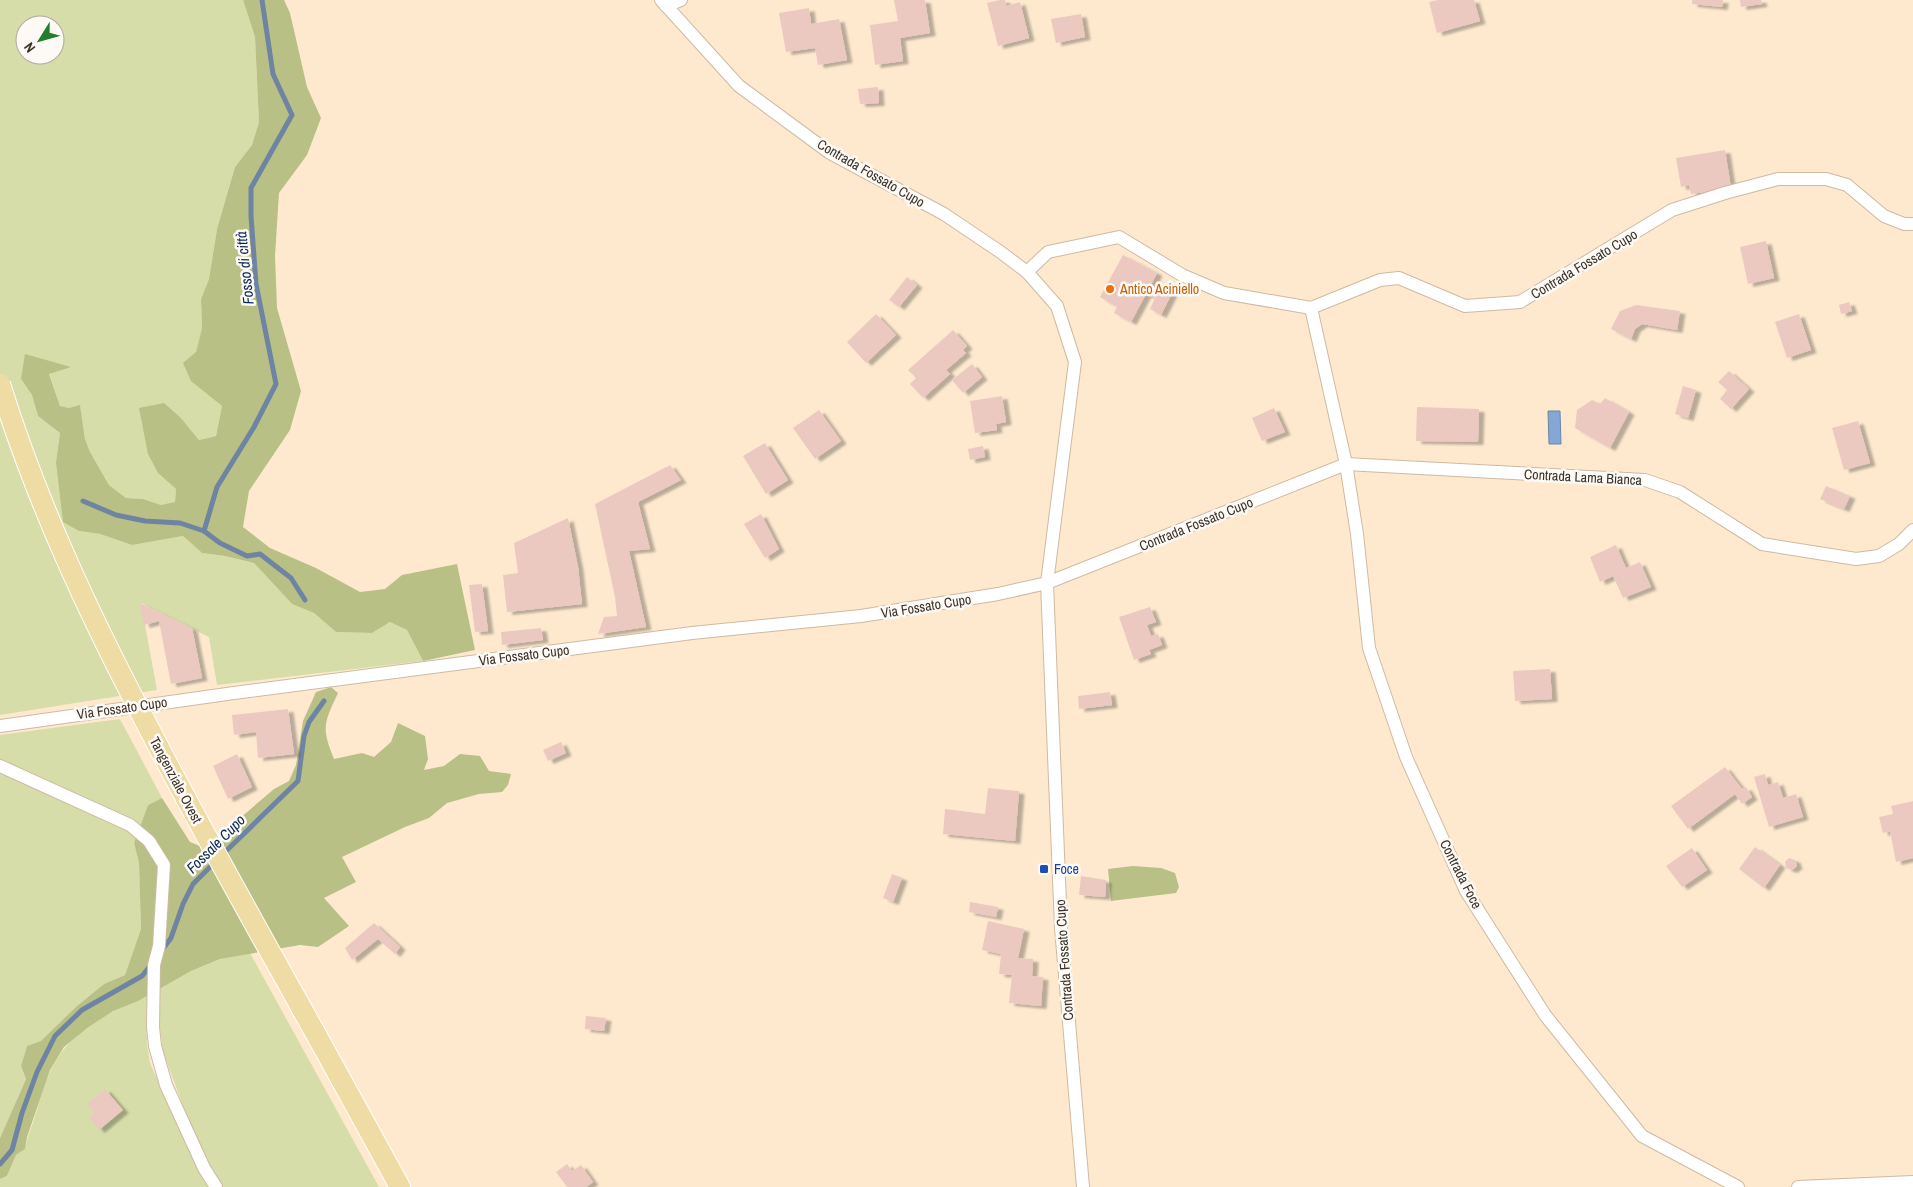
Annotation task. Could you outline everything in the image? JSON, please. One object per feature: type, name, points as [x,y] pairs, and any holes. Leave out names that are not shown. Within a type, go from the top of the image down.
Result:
[{"type":"main road","name":"Tangenziale Ovest","points":[[0,384],[15,432],[52,528],[107,648],[184,797],[400,1187]]},
{"type":"street","points":[[663,3],[681,0]]},
{"type":"street","name":"Contrada Fossato Cupo","points":[[663,3],[739,86],[830,153],[944,214],[1027,272],[1056,306],[1075,362],[1047,583],[1061,928],[1083,1187]]},
{"type":"street","name":"Contrada Fossato Cupo","points":[[1312,308],[1380,280],[1399,278],[1465,306],[1520,302],[1672,210],[1778,179],[1826,179],[1847,185],[1884,216],[1904,224],[1913,224]]},
{"type":"street","points":[[1027,272],[1048,252],[1119,237],[1182,275],[1224,293],[1312,308]]},
{"type":"street","name":"Contrada Foce","points":[[1312,308],[1346,464],[1357,534],[1369,648],[1406,757],[1466,891],[1545,1015],[1642,1136],[1738,1187]]},
{"type":"street","name":"Contrada Fossato Cupo","points":[[1047,583],[1346,464]]},
{"type":"street","name":"Contrada Lama Bianca","points":[[1346,464],[1646,480],[1680,492],[1762,544],[1856,560],[1879,556],[1899,544],[1913,530]]},
{"type":"street","name":"Via Fossato Cupo","points":[[0,726],[104,710],[633,641],[861,616],[998,594],[1047,583]]},
{"type":"street","points":[[0,766],[130,825],[149,841],[164,865],[159,946],[154,965],[153,1027],[157,1053],[166,1085],[204,1168],[216,1187]]},
{"type":"street","points":[[1798,1187],[1913,1182]]},
{"type":"green space","points":[[0,0],[243,0],[255,37],[259,122],[252,145],[235,167],[217,229],[209,279],[201,299],[202,328],[196,352],[211,397],[222,406],[216,436],[199,440],[181,418],[158,473],[176,489],[175,502],[161,506],[143,499],[126,498],[109,485],[90,452],[85,439],[80,406],[69,408],[60,406],[49,373],[70,368],[21,379],[32,395],[38,416],[60,433],[56,462],[79,531],[100,534],[132,545],[183,536],[202,553],[254,563],[292,604],[314,613],[336,632],[372,633],[390,622],[407,630],[423,661],[217,685],[209,637],[141,603],[157,690],[0,715]]},
{"type":"green space","points":[[243,0],[284,0],[290,13],[307,87],[321,118],[307,155],[279,193],[275,256],[277,308],[301,391],[290,430],[249,491],[243,527],[270,548],[316,568],[360,592],[385,589],[402,575],[457,564],[475,650],[423,661],[407,630],[390,622],[372,633],[336,632],[314,613],[292,604],[254,563],[202,553],[183,536],[132,545],[100,534],[79,531],[63,522],[56,462],[60,433],[38,416],[32,395],[21,379],[25,354],[71,367],[49,374],[60,406],[69,408],[80,405],[85,439],[90,452],[109,485],[126,498],[143,499],[161,505],[175,502],[176,489],[158,473],[148,454],[139,408],[164,403],[181,418],[199,440],[216,436],[222,406],[191,381],[183,363],[196,352],[202,328],[201,299],[209,279],[217,229],[235,167],[252,145],[259,122],[255,37]]},
{"type":"green space","points":[[331,687],[338,693],[327,719],[326,732],[334,759],[362,753],[374,757],[391,742],[398,723],[425,736],[428,759],[424,770],[444,766],[460,754],[480,756],[489,771],[511,774],[508,785],[502,792],[479,794],[447,803],[429,818],[405,827],[342,857],[356,882],[324,898],[349,926],[318,947],[300,945],[220,959],[191,971],[138,1001],[113,1011],[87,1028],[64,1047],[50,1070],[27,1137],[25,1149],[16,1155],[7,1176],[0,1179],[0,1138],[26,1079],[21,1066],[27,1046],[41,1041],[77,1006],[104,984],[125,975],[141,929],[139,863],[134,843],[148,805],[162,798],[190,842],[205,848],[274,789],[289,781],[296,765],[303,721],[316,692]]},
{"type":"green space","points":[[120,719],[162,798],[148,805],[134,843],[139,863],[141,929],[125,975],[104,984],[77,1006],[41,1042],[27,1046],[21,1066],[26,1079],[0,1138],[0,735]]},
{"type":"green space","points":[[1133,866],[1161,868],[1175,873],[1179,887],[1176,893],[1111,901],[1108,869]]},
{"type":"green space","points":[[250,953],[379,1187],[223,1187],[197,1143],[163,1052],[158,989],[191,971],[220,959]]},
{"type":"green space","points":[[148,995],[146,1015],[150,1063],[181,1133],[209,1187],[0,1187],[0,1179],[7,1176],[16,1155],[25,1149],[45,1083],[61,1053],[76,1036],[94,1022]]},
{"type":"water","points":[[1548,411],[1560,411],[1561,444],[1549,444]]},
{"type":"building","points":[[894,0],[925,0],[930,33],[900,38],[903,61],[875,65],[870,25],[898,21]]},
{"type":"building","points":[[1005,0],[1006,6],[1020,2],[1029,38],[998,46],[987,3]]},
{"type":"building","points":[[1438,0],[1474,0],[1480,21],[1437,33],[1429,2]]},
{"type":"building","points":[[1692,0],[1723,0],[1722,7],[1692,4]]},
{"type":"building","points":[[1740,0],[1761,0],[1762,4],[1741,7]]},
{"type":"building","points":[[809,8],[811,24],[839,19],[847,60],[818,65],[815,48],[786,52],[779,13]]},
{"type":"building","points":[[1081,14],[1085,37],[1056,43],[1051,19]]},
{"type":"building","points":[[878,87],[879,103],[860,104],[858,89]]},
{"type":"building","points":[[1725,150],[1731,188],[1691,194],[1689,185],[1681,187],[1676,158]]},
{"type":"building","points":[[1766,241],[1774,278],[1748,284],[1740,247]]},
{"type":"building","points":[[1123,255],[1157,273],[1150,287],[1159,291],[1161,287],[1172,293],[1161,315],[1150,309],[1155,298],[1146,294],[1131,322],[1114,313],[1117,307],[1100,297]]},
{"type":"building","points":[[907,277],[917,285],[899,307],[889,300]]},
{"type":"building","points":[[1849,302],[1852,311],[1841,314],[1839,305]]},
{"type":"building","points":[[1636,305],[1680,311],[1677,330],[1642,324],[1635,329],[1631,339],[1611,329],[1620,311]]},
{"type":"building","points":[[876,314],[896,335],[866,363],[847,342]]},
{"type":"building","points":[[1799,314],[1811,350],[1787,358],[1775,322]]},
{"type":"building","points":[[953,330],[967,346],[963,350],[966,353],[946,370],[950,374],[923,398],[910,384],[916,378],[908,370]]},
{"type":"building","points":[[972,364],[982,377],[963,393],[952,380]]},
{"type":"building","points":[[1729,371],[1749,389],[1731,409],[1720,399],[1727,390],[1718,382]]},
{"type":"building","points":[[1683,386],[1696,390],[1688,418],[1675,414]]},
{"type":"building","points":[[1002,396],[1006,422],[996,424],[997,430],[975,433],[970,401]]},
{"type":"building","points":[[1605,398],[1629,412],[1610,448],[1575,428],[1577,410],[1592,400],[1600,404]]},
{"type":"building","points":[[1417,407],[1479,409],[1478,442],[1416,441]]},
{"type":"building","points":[[1274,408],[1285,432],[1262,441],[1252,418]]},
{"type":"building","points":[[819,410],[841,441],[815,459],[793,428]]},
{"type":"building","points":[[1858,421],[1870,463],[1844,470],[1832,428]]},
{"type":"building","points":[[765,443],[788,480],[766,494],[743,456]]},
{"type":"building","points":[[983,446],[985,457],[970,460],[968,449]]},
{"type":"building","points":[[670,465],[681,480],[638,502],[650,549],[629,551],[646,627],[598,634],[604,617],[617,616],[615,597],[595,504]]},
{"type":"building","points":[[1826,486],[1850,496],[1844,509],[1820,499]]},
{"type":"building","points":[[761,514],[779,549],[765,558],[744,524]]},
{"type":"building","points":[[568,518],[578,567],[582,604],[507,612],[503,575],[518,573],[514,543]]},
{"type":"building","points":[[1616,545],[1626,568],[1640,562],[1651,587],[1623,598],[1613,576],[1600,582],[1590,557]]},
{"type":"building","points":[[482,584],[488,631],[475,632],[469,585]]},
{"type":"building","points":[[140,603],[192,628],[202,678],[171,684],[159,621],[144,625]]},
{"type":"building","points":[[1150,607],[1156,622],[1147,625],[1151,636],[1158,634],[1162,645],[1149,650],[1151,654],[1134,660],[1119,617]]},
{"type":"building","points":[[541,628],[543,640],[502,645],[501,632]]},
{"type":"building","points":[[1550,669],[1552,699],[1515,701],[1513,671]]},
{"type":"building","points":[[1110,692],[1112,705],[1079,709],[1078,696]]},
{"type":"building","points":[[288,709],[294,754],[258,758],[256,732],[234,735],[232,715]]},
{"type":"building","points":[[561,742],[566,753],[548,761],[543,750]]},
{"type":"building","points":[[237,754],[252,787],[228,799],[213,766]]},
{"type":"building","points":[[1725,767],[1742,789],[1746,787],[1752,797],[1742,804],[1735,794],[1688,829],[1671,806]]},
{"type":"building","points":[[1765,774],[1768,785],[1778,782],[1783,798],[1796,794],[1803,817],[1769,827],[1754,777]]},
{"type":"building","points":[[988,788],[1019,791],[1015,841],[943,834],[945,809],[985,814]]},
{"type":"building","points":[[1913,801],[1913,858],[1896,862],[1890,831],[1883,833],[1879,817],[1893,814],[1891,806]]},
{"type":"building","points":[[1755,847],[1780,865],[1764,888],[1739,869]]},
{"type":"building","points":[[1692,848],[1707,870],[1682,887],[1666,866]]},
{"type":"building","points":[[1789,858],[1795,860],[1797,866],[1792,870],[1786,868],[1785,862]]},
{"type":"building","points":[[892,874],[902,878],[893,902],[883,898]]},
{"type":"building","points":[[1081,876],[1106,880],[1105,897],[1079,895]]},
{"type":"building","points":[[970,902],[998,907],[996,917],[969,912]]},
{"type":"building","points":[[988,921],[1024,929],[1018,958],[1033,959],[1032,976],[1043,977],[1041,1006],[1009,1003],[1012,975],[999,974],[1001,954],[982,950]]},
{"type":"building","points":[[374,923],[400,947],[395,954],[378,939],[352,960],[345,948]]},
{"type":"building","points":[[586,1016],[606,1018],[604,1031],[585,1029]]},
{"type":"building","points":[[105,1089],[123,1110],[99,1130],[89,1117],[94,1113],[87,1104]]},
{"type":"building","points":[[567,1164],[572,1171],[581,1165],[593,1182],[586,1187],[567,1187],[556,1172]]},
{"type":"waterway","name":"Fosso di città","points":[[204,531],[217,487],[254,427],[276,384],[256,284],[251,188],[292,115],[273,74],[262,0]]},
{"type":"waterway","name":"Fossale Cupo","points":[[83,501],[116,515],[145,521],[180,523],[204,531],[220,543],[247,556],[260,554],[291,578],[305,600]]},
{"type":"waterway","name":"Fossale Cupo","points":[[222,855],[298,781],[304,736],[309,722],[324,701]]},
{"type":"waterway","name":"Fossale Cupo","points":[[162,950],[171,938],[183,904],[193,884],[214,863]]},
{"type":"waterway","name":"Fossale Cupo","points":[[0,1164],[12,1150],[22,1113],[37,1072],[55,1036],[82,1010],[142,976],[151,965]]},
{"type":"place","name":"Antico Aciniello","points":[[1110,289]]},
{"type":"place","name":"Foce","points":[[1044,869]]}]
